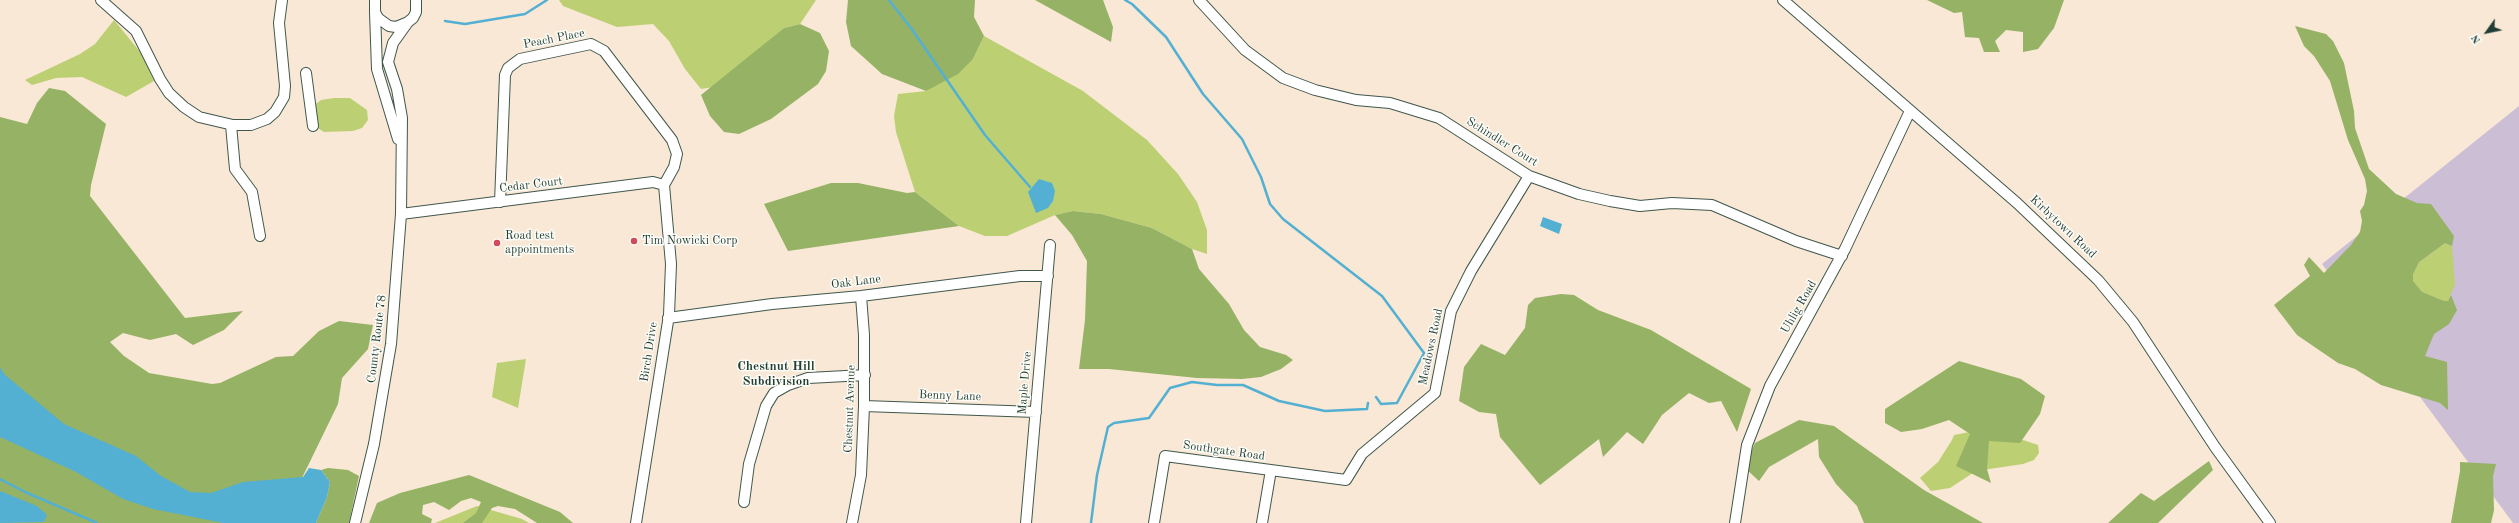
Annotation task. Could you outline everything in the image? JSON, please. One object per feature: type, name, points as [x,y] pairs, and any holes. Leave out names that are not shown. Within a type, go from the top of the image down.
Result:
[{"type":"street","points":[[101,0],[136,31],[160,79],[169,92],[184,107],[199,116],[231,125],[251,125],[267,119],[275,112],[284,97],[286,86],[279,28],[282,0]]},
{"type":"street","name":"County Route 78","points":[[374,0],[377,69],[396,130],[401,154]]},
{"type":"street","points":[[416,0],[416,12]]},
{"type":"street","name":"County Route 78","points":[[355,523],[374,444],[391,344],[401,214],[400,100],[388,62],[393,43],[425,0]]},
{"type":"street","name":"Schindler Court","points":[[1199,0],[1245,50],[1283,78],[1315,90],[1356,100],[1390,103],[1439,118],[1489,148],[1528,176],[1580,194],[1640,206],[1672,203],[1712,205],[1796,241],[1842,256]]},
{"type":"street","name":"Kirbytown Road","points":[[1783,0],[1910,112],[2022,207],[2075,255],[2103,285],[2136,326],[2212,441],[2270,523]]},
{"type":"street","points":[[375,12],[378,18],[389,26],[402,26],[408,22]]},
{"type":"street","name":"Peach Place","points":[[500,202],[505,75],[508,68],[520,59],[591,44],[604,51],[672,140],[677,154],[674,167],[664,185]]},
{"type":"street","points":[[306,73],[313,126]]},
{"type":"street","name":"Uhlig Road","points":[[1735,523],[1739,486],[1753,429],[1770,386],[1842,256],[1910,112]]},
{"type":"street","points":[[231,125],[235,169],[252,192],[260,236]]},
{"type":"street","name":"Meadows Road","points":[[1346,480],[1362,454],[1435,392],[1451,311],[1471,271],[1528,176]]},
{"type":"street","name":"Cedar Court","points":[[401,214],[653,182],[664,185]]},
{"type":"street","name":"Birch Drive","points":[[636,523],[668,318],[671,264],[664,185]]},
{"type":"street","name":"Maple Drive","points":[[1026,523],[1050,246]]},
{"type":"street","name":"Oak Lane","points":[[668,318],[772,304],[861,296],[1020,276],[1048,276]]},
{"type":"street","name":"Chestnut Avenue","points":[[855,522],[861,475],[864,406],[861,296]]},
{"type":"street","points":[[744,502],[749,464],[766,406],[774,393],[788,385],[808,378],[864,375]]},
{"type":"street","name":"Benny Lane","points":[[864,406],[1036,412]]},
{"type":"street","name":"Southgate Road","points":[[1154,523],[1165,456],[1346,480]]},
{"type":"street","points":[[1262,523],[1271,470]]},
{"type":"shaded area","points":[[2519,106],[2519,523],[2513,523],[2322,264]]},
{"type":"green space","points":[[559,0],[816,0],[800,24],[784,28],[714,87],[701,89],[685,69],[669,41],[653,24],[617,27],[563,6]]},
{"type":"green space","points":[[848,0],[975,0],[974,17],[984,36],[973,59],[958,74],[926,91],[882,74],[851,46],[846,22]]},
{"type":"green space","points":[[1035,0],[1103,0],[1113,27],[1111,42]]},
{"type":"green space","points":[[1927,0],[2064,0],[2054,28],[2038,49],[2023,52],[2023,32],[2006,30],[1995,41],[2000,52],[1984,52],[1979,38],[1965,37],[1962,12],[1954,13]]},
{"type":"green space","points":[[114,20],[141,53],[154,81],[126,97],[82,77],[56,78],[32,85],[25,80],[80,54],[95,44]]},
{"type":"green space","points":[[800,24],[820,33],[829,51],[826,71],[818,84],[771,119],[739,134],[724,132],[710,116],[701,95],[784,28]]},
{"type":"green space","points":[[2295,26],[2326,34],[2333,41],[2344,63],[2354,111],[2355,128],[2369,169],[2396,194],[2417,203],[2431,204],[2454,236],[2452,246],[2445,243],[2419,262],[2413,274],[2413,281],[2422,292],[2444,301],[2448,301],[2451,295],[2457,310],[2449,324],[2434,334],[2425,356],[2447,362],[2448,410],[2440,403],[2381,385],[2355,369],[2338,363],[2297,335],[2274,305],[2310,276],[2304,265],[2309,257],[2324,273],[2351,245],[2360,232],[2362,221],[2360,211],[2364,205],[2367,191],[2365,179],[2348,140],[2330,81],[2314,56],[2304,46]]},
{"type":"green space","points":[[984,36],[1083,91],[1147,140],[1178,174],[1197,202],[1207,230],[1207,254],[1192,249],[1152,228],[1101,214],[1073,211],[1055,215],[1007,236],[985,236],[959,226],[915,192],[896,132],[894,116],[898,94],[926,91],[973,59]]},
{"type":"green space","points":[[49,88],[65,91],[106,124],[91,185],[90,196],[185,318],[243,311],[224,330],[193,345],[176,334],[150,340],[123,333],[110,342],[124,356],[149,373],[212,384],[220,383],[276,357],[293,356],[319,331],[339,321],[373,325],[368,349],[342,378],[338,404],[300,482],[246,523],[0,523],[0,117],[27,124],[37,103]]},
{"type":"green space","points":[[350,98],[367,110],[368,120],[362,128],[353,131],[324,132],[311,124],[313,106],[321,100]]},
{"type":"green space","points":[[831,183],[858,183],[907,193],[915,192],[959,226],[788,251],[764,204]]},
{"type":"green space","points":[[1073,211],[1101,214],[1152,228],[1192,249],[1199,269],[1229,304],[1244,330],[1260,347],[1286,355],[1293,360],[1281,369],[1261,377],[1242,379],[1197,378],[1109,369],[1079,369],[1085,320],[1087,261],[1072,235],[1055,215]]},
{"type":"green space","points":[[2445,243],[2452,246],[2455,284],[2448,301],[2444,301],[2421,292],[2413,281],[2413,274],[2419,262]]},
{"type":"green space","points":[[1561,294],[1574,295],[1598,310],[1651,330],[1751,389],[1737,432],[1721,401],[1709,403],[1689,393],[1662,415],[1643,444],[1627,432],[1603,457],[1599,439],[1540,485],[1500,437],[1496,414],[1479,412],[1459,401],[1464,367],[1481,344],[1505,355],[1525,328],[1528,305],[1535,298]]},
{"type":"green space","points":[[526,359],[518,408],[492,397],[497,363]]},
{"type":"green space","points":[[1959,361],[2021,379],[2045,396],[2040,414],[2020,443],[1989,441],[1987,469],[1991,483],[1956,466],[1970,434],[1949,420],[1922,429],[1901,432],[1885,423],[1885,409]]},
{"type":"green space","points":[[1799,420],[1834,426],[1924,490],[1983,523],[1864,523],[1857,506],[1836,484],[1819,457],[1818,439],[1769,467],[1759,481],[1744,467],[1755,443]]},
{"type":"green space","points":[[1980,430],[1996,431],[2038,445],[2039,453],[2034,460],[2023,464],[1976,471],[1950,488],[1931,491],[1920,478],[1938,462],[1954,435]]},
{"type":"green space","points":[[2209,461],[2213,470],[2158,523],[2108,523],[2141,493],[2154,501]]},
{"type":"green space","points":[[2460,462],[2496,464],[2493,476],[2494,510],[2491,523],[2451,523],[2460,471]]},
{"type":"green space","points":[[328,468],[348,470],[359,476],[349,523],[316,523],[327,497],[330,482],[321,470]]},
{"type":"green space","points":[[469,475],[560,512],[573,523],[537,523],[515,509],[498,506],[492,508],[482,523],[463,523],[476,513],[481,502],[471,498],[461,501],[449,510],[434,502],[423,505],[422,514],[432,519],[431,523],[369,523],[377,503],[400,493]]},
{"type":"green space","points":[[477,506],[522,519],[529,523],[435,523]]},
{"type":"water","points":[[1039,179],[1052,183],[1055,191],[1053,201],[1048,208],[1036,213],[1028,192]]},
{"type":"water","points":[[1543,217],[1562,224],[1559,234],[1540,226]]},
{"type":"water","points":[[0,367],[4,374],[64,424],[136,456],[161,476],[190,492],[211,493],[243,482],[303,477],[309,468],[321,470],[330,482],[327,497],[316,523],[223,523],[153,509],[123,499],[76,472],[0,437]]},
{"type":"water","points":[[0,491],[37,506],[47,515],[44,522],[0,523]]},
{"type":"waterway","points":[[445,21],[465,24],[525,14],[547,0]]},
{"type":"waterway","points":[[889,0],[911,28],[985,135],[1030,187]]},
{"type":"waterway","points":[[1125,0],[1132,4],[1166,37],[1203,94],[1242,139],[1261,177],[1270,204],[1283,219],[1382,296],[1424,353],[1397,403],[1381,404],[1376,397]]},
{"type":"waterway","points":[[1091,523],[1097,475],[1108,427],[1114,423],[1149,418],[1170,388],[1192,382],[1217,385],[1243,385],[1279,401],[1325,411],[1367,409],[1368,403]]},
{"type":"waterway","points":[[0,479],[25,492],[97,523]]},
{"type":"place","name":"Tim Nowicki Corp","points":[[634,241]]},
{"type":"place","name":"Road test appointments","points":[[497,243]]},
{"type":"district","name":"Chestnut Hill Subdivision","points":[[776,374]]}]
